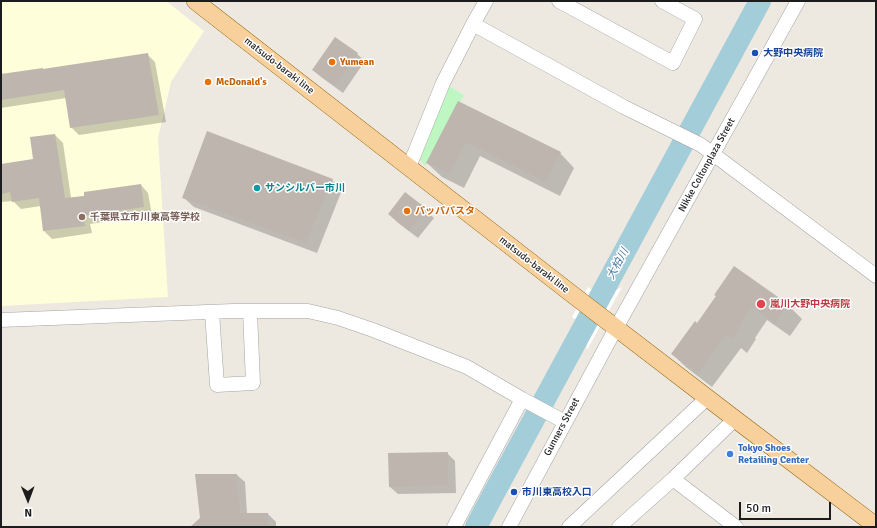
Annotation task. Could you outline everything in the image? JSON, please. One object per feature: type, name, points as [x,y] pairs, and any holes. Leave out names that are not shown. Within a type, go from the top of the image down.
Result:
[{"type":"main road","name":"matsudo-baraki line","points":[[195,1],[734,420],[876,526]]},
{"type":"street","points":[[409,167],[443,83],[486,1]]},
{"type":"street","points":[[559,1],[673,62],[696,19],[662,1]]},
{"type":"street","name":"Nikke Coltonplaza Street","points":[[611,324],[713,154],[798,1]]},
{"type":"street","points":[[473,24],[624,107],[701,145],[876,276]]},
{"type":"street","points":[[212,312],[217,385],[253,383],[250,311]]},
{"type":"street","points":[[1,320],[212,312],[308,311],[338,318],[373,330],[467,367],[565,422]]},
{"type":"street","name":"Gunners Street","points":[[509,527],[565,422],[611,324]]},
{"type":"street","points":[[570,527],[707,398]]},
{"type":"street","points":[[454,527],[522,399]]},
{"type":"street","points":[[623,526],[734,420]]},
{"type":"street","points":[[673,479],[736,527]]},
{"type":"shaded area","name":"千葉県立市川東高等学校","points":[[1,1],[166,1],[204,31],[171,82],[158,138],[168,297],[1,306]]},
{"type":"green space","points":[[449,86],[464,95],[425,166],[416,155]]},
{"type":"pier","points":[[588,287],[597,293],[609,294],[622,287],[587,350],[586,332],[581,323],[572,317]]},
{"type":"building","points":[[335,37],[358,53],[335,86],[312,70]]},
{"type":"building","points":[[148,53],[159,115],[70,128],[64,90],[1,100],[1,74]]},
{"type":"building","points":[[458,101],[561,152],[546,182],[466,142],[450,174],[426,163]]},
{"type":"building","name":"サンシルバー市川","points":[[207,131],[333,179],[306,243],[182,198]]},
{"type":"building","points":[[55,134],[65,198],[84,196],[84,192],[141,184],[144,207],[83,216],[85,226],[43,231],[39,198],[12,202],[10,192],[1,194],[1,164],[33,159],[30,137]]},
{"type":"building","points":[[405,192],[427,209],[409,231],[388,214]]},
{"type":"building","points":[[734,266],[788,304],[775,323],[752,307],[732,339],[726,335],[698,373],[671,354],[695,321],[697,323],[716,296],[714,295]]},
{"type":"building","points":[[448,452],[448,486],[389,487],[388,453]]},
{"type":"building","points":[[195,474],[237,474],[240,513],[268,513],[268,527],[190,527],[200,518]]},
{"type":"waterway","name":"大柏川","points":[[476,527],[760,1]]},
{"type":"place","name":"大野中央病院","points":[[755,53]]},
{"type":"place","name":"Yumean","points":[[332,62]]},
{"type":"place","name":"McDonald's","points":[[208,82]]},
{"type":"place","name":"サンシルバー市川","points":[[257,188]]},
{"type":"place","name":"パッパパスタ","points":[[407,211]]},
{"type":"place","name":"千葉県立市川東高等学校","points":[[82,217]]},
{"type":"place","name":"嵐川大野中央病院","points":[[761,304]]},
{"type":"place","name":"Tokyo Shoes Retailing Center","points":[[730,454]]},
{"type":"place","name":"市川東高校入口","points":[[514,492]]}]
